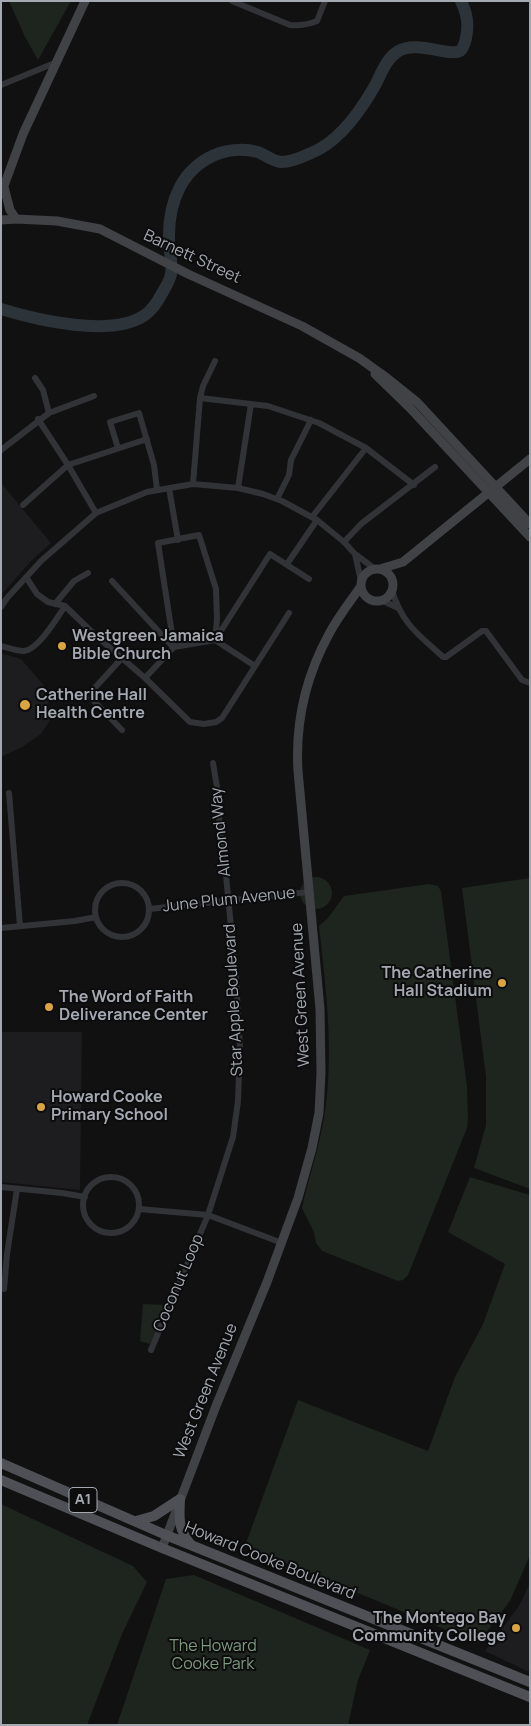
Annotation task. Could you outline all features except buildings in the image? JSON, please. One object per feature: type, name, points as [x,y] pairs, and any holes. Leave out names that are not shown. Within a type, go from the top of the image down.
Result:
[{"type":"main road","name":"Howard Cooke Boulevard","points":[[1,1463],[192,1546],[525,1678],[530,1682]]},
{"type":"main road","name":"Howard Cooke Boulevard","points":[[1,1480],[162,1548],[530,1697]]},
{"type":"main road","points":[[136,1522],[165,1511],[180,1499]]},
{"type":"main road","points":[[180,1499],[179,1520],[184,1536],[192,1546]]},
{"type":"street","points":[[16,219],[10,210],[3,190],[23,134],[85,1]]},
{"type":"street","points":[[232,1],[290,25],[297,26],[317,21],[325,1]]},
{"type":"street","points":[[1,86],[57,62]]},
{"type":"street","name":"Barnett Street","points":[[1,220],[57,221],[100,229],[188,274],[302,326],[359,358],[492,490],[530,524]]},
{"type":"street","points":[[193,484],[200,398],[203,386],[215,360]]},
{"type":"street","points":[[35,378],[43,390],[49,413]]},
{"type":"street","points":[[1,450],[38,419],[94,396]]},
{"type":"street","points":[[200,398],[268,406],[311,420],[366,448],[414,485]]},
{"type":"street","points":[[238,488],[252,404]]},
{"type":"street","points":[[118,448],[110,421],[139,413],[154,465],[157,490]]},
{"type":"street","points":[[38,419],[96,513]]},
{"type":"street","points":[[277,499],[289,475],[290,460],[311,420]]},
{"type":"street","points":[[24,505],[68,465],[147,439]]},
{"type":"street","points":[[287,564],[314,518],[366,448]]},
{"type":"street","points":[[361,584],[366,572],[403,562],[530,459]]},
{"type":"street","points":[[344,542],[362,524],[435,467]]},
{"type":"street","points":[[1,606],[41,561],[96,513],[147,492],[157,490],[193,484],[238,488],[277,499],[314,518],[344,542],[355,554],[389,574],[398,608],[409,626],[444,657],[486,631],[522,680],[530,683]]},
{"type":"street","points":[[169,488],[178,540]]},
{"type":"street","name":"Barnett Street","points":[[492,490],[530,537]]},
{"type":"street","points":[[174,648],[158,543],[199,535],[216,590],[217,619],[215,640]]},
{"type":"street","points":[[215,640],[270,554],[309,579]]},
{"type":"street","points":[[355,554],[365,596],[398,608]]},
{"type":"street","points":[[349,605],[388,597],[403,562]]},
{"type":"street","points":[[55,604],[74,581],[88,573]]},
{"type":"street","points":[[26,577],[37,594],[48,602],[65,606],[145,678],[190,722],[204,724],[216,722],[222,718],[289,613]]},
{"type":"street","points":[[112,581],[174,648]]},
{"type":"street","name":"West Green Avenue","points":[[162,1548],[216,1406],[282,1243],[298,1198],[312,1148],[319,1113],[321,1073],[320,1009],[296,748],[298,722],[309,678],[328,635],[361,584]]},
{"type":"street","points":[[1,646],[23,651],[32,650],[65,606]]},
{"type":"street","points":[[145,678],[174,648],[215,640],[254,666]]},
{"type":"street","points":[[122,658],[90,695],[90,698],[122,730]]},
{"type":"street","name":"Almond Way","points":[[212,763],[218,787],[228,901]]},
{"type":"street","points":[[8,793],[20,926]]},
{"type":"street","points":[[118,884],[125,884],[136,888],[145,897],[149,909],[148,917],[138,932],[123,938],[105,932],[99,925],[96,916],[95,905],[100,895],[108,887],[118,884]]},
{"type":"street","name":"June Plum Avenue","points":[[149,909],[309,892]]},
{"type":"street","name":"Star Apple Boulevard","points":[[208,1216],[233,1136],[240,1082],[236,979],[228,901]]},
{"type":"street","points":[[1,928],[75,921],[96,916]]},
{"type":"street","points":[[109,1177],[118,1178],[126,1181],[136,1193],[139,1209],[136,1218],[130,1226],[121,1231],[108,1233],[96,1229],[88,1220],[84,1209],[85,1197],[94,1184],[101,1179],[109,1177]]},
{"type":"street","points":[[1,1187],[85,1197]]},
{"type":"street","points":[[4,1289],[7,1254],[17,1189]]},
{"type":"street","points":[[139,1209],[208,1216],[282,1243]]},
{"type":"street","name":"Coconut Loop","points":[[151,1350],[208,1216]]},
{"type":"shaded area","points":[[1,483],[51,543],[32,560],[1,595]]},
{"type":"shaded area","name":"Catherine Hall Health Centre","points":[[1,653],[21,659],[47,689],[50,720],[41,734],[22,747],[1,757]]},
{"type":"shaded area","name":"Howard Cooke Primary School","points":[[1,1032],[82,1032],[80,1190],[1,1182]]},
{"type":"shaded area","name":"The Montego Bay Community College","points":[[530,1583],[530,1671],[527,1671],[485,1651],[519,1606]]},
{"type":"green space","points":[[9,1],[71,1],[38,60],[25,37]]},
{"type":"green space","points":[[316,877],[328,881],[332,893],[328,905],[316,909],[304,905],[300,893],[304,881]]},
{"type":"green space","name":"The Catherine Hall Stadium","points":[[530,878],[530,1189],[474,1168],[486,1125],[486,1077],[462,888]]},
{"type":"green space","points":[[429,884],[438,886],[441,891],[467,1086],[468,1119],[467,1128],[408,1275],[403,1280],[398,1281],[322,1251],[316,1243],[314,1232],[302,1208],[320,1136],[328,1089],[328,1019],[319,926],[328,918],[344,896]]},
{"type":"green space","points":[[470,1177],[530,1195],[530,1555],[510,1601],[478,1643],[245,1546],[298,1400],[428,1451],[455,1377],[483,1324],[505,1264],[448,1232]]},
{"type":"green space","points":[[143,1304],[168,1305],[150,1344],[140,1341]]},
{"type":"green space","points":[[1,1504],[133,1566],[147,1582],[122,1634],[87,1725],[1,1725]]},
{"type":"green space","name":"The Howard Cooke Park","points":[[194,1575],[370,1650],[358,1680],[348,1725],[117,1725],[166,1579]]},
{"type":"waterway","points":[[1,309],[54,322],[94,326],[131,322],[145,315],[156,303],[170,279],[169,226],[171,212],[180,187],[196,167],[207,159],[229,151],[258,152],[282,162],[297,159],[321,148],[338,135],[354,117],[373,89],[386,64],[397,52],[404,48],[413,47],[448,52],[461,50],[467,33],[466,15],[461,1]]},
{"type":"place","name":"Westgreen Jamaica Bible Church","points":[[62,646]]},
{"type":"place","name":"Catherine Hall Health Centre","points":[[25,705]]},
{"type":"place","name":"The Catherine Hall Stadium","points":[[502,983]]},
{"type":"place","name":"The Word of Faith Deliverance Center","points":[[49,1007]]},
{"type":"place","name":"Howard Cooke Primary School","points":[[41,1107]]},
{"type":"place","name":"The Montego Bay Community College","points":[[516,1628]]}]
